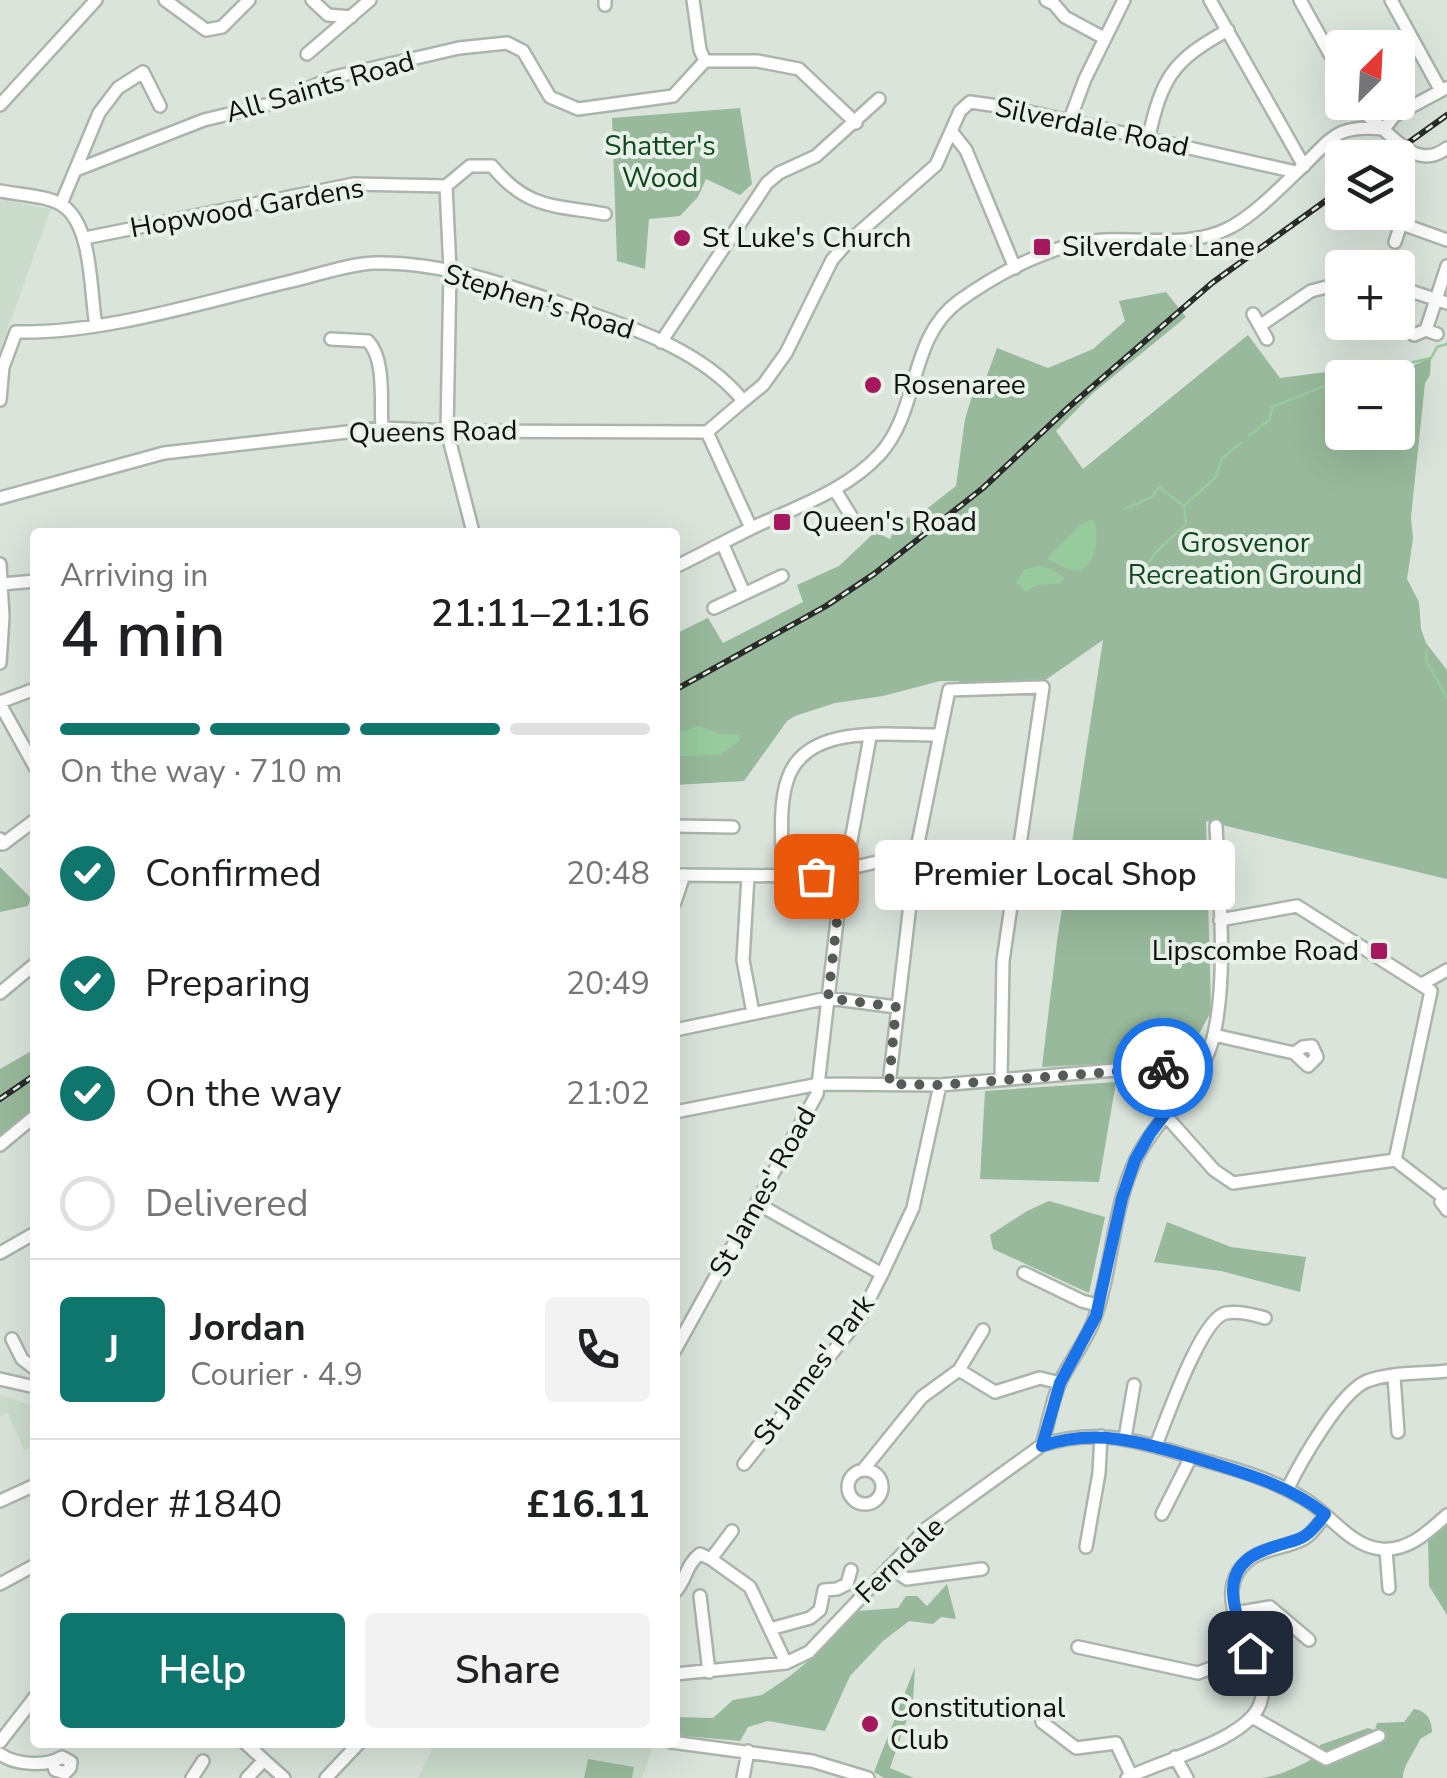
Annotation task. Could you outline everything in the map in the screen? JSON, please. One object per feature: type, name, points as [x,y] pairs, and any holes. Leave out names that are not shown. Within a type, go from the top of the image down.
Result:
[{"type":"street","points":[[0,104],[96,0]]},
{"type":"street","points":[[165,0],[206,30],[222,26],[249,0]]},
{"type":"street","points":[[312,0],[328,15],[351,18]]},
{"type":"street","points":[[307,54],[370,0]]},
{"type":"street","points":[[693,0],[705,62],[757,61],[799,69],[856,123]]},
{"type":"street","points":[[1069,122],[1124,0]]},
{"type":"street","points":[[1210,0],[1300,169]]},
{"type":"street","points":[[1300,0],[1325,45]]},
{"type":"street","points":[[1384,129],[1394,116],[1444,89],[1391,0]]},
{"type":"street","points":[[1053,1],[1064,18],[1104,38]]},
{"type":"street","points":[[1148,140],[1156,104],[1176,66],[1196,48],[1228,30]]},
{"type":"street","name":"All Saints Road","points":[[76,170],[204,120],[274,103],[334,77],[459,48],[506,43],[522,51],[550,97],[578,109],[674,96],[705,62]]},
{"type":"street","points":[[61,204],[99,113],[118,88],[144,72],[160,106]]},
{"type":"street","points":[[661,342],[768,183],[779,173],[816,156],[879,99]]},
{"type":"street","name":"Silverdale Road","points":[[741,403],[763,384],[786,354],[832,260],[936,165],[960,111],[970,102],[1300,169]]},
{"type":"street","points":[[1350,130],[1356,120]]},
{"type":"street","points":[[1370,120],[1416,156],[1445,154]]},
{"type":"street","points":[[680,565],[836,490],[881,454],[896,428],[921,353],[934,327],[956,302],[1016,268],[1066,246],[1102,240],[1148,241],[1216,235],[1236,224],[1300,169],[1316,149],[1350,130],[1384,129]]},
{"type":"street","points":[[951,131],[966,150],[1016,268]]},
{"type":"street","points":[[468,528],[447,431],[450,270],[446,186],[470,166],[492,166],[509,187],[532,202],[605,214]]},
{"type":"street","name":"Hopwood Gardens","points":[[85,238],[354,184],[446,186]]},
{"type":"street","points":[[0,192],[61,204],[77,222],[85,238],[96,326]]},
{"type":"street","points":[[1395,242],[1404,218],[1447,240]]},
{"type":"street","name":"Stephen's Road","points":[[0,400],[3,368],[16,332],[47,333],[96,326],[373,263],[450,270],[590,313],[700,361],[733,388],[741,403]]},
{"type":"street","points":[[1426,333],[1442,301],[1447,266]]},
{"type":"street","points":[[1267,339],[1257,320],[1325,287]]},
{"type":"street","points":[[1415,293],[1442,301]]},
{"type":"street","points":[[330,340],[368,341],[374,347],[382,428]]},
{"type":"street","points":[[741,403],[707,432],[751,528]]},
{"type":"street","name":"Queens Road","points":[[0,498],[164,453],[382,428],[707,432]]},
{"type":"street","points":[[836,490],[853,519]]},
{"type":"street","points":[[722,544],[744,593]]},
{"type":"street","points":[[0,564],[0,662]]},
{"type":"street","points":[[714,608],[774,575]]},
{"type":"street","points":[[2,584],[30,581]]},
{"type":"street","points":[[889,1084],[916,853],[949,690],[1043,688],[1003,962],[1001,1079]]},
{"type":"street","points":[[30,691],[0,703],[30,758]]},
{"type":"street","points":[[782,874],[784,790],[792,770],[813,747],[870,736],[940,735]]},
{"type":"street","points":[[846,868],[870,736]]},
{"type":"street","points":[[0,839],[3,844],[30,824]]},
{"type":"street","points":[[680,826],[733,828]]},
{"type":"street","points":[[1042,1446],[1060,1383],[1091,1326],[1135,1160],[1206,1060],[1214,1035],[1220,920],[1216,826]]},
{"type":"street","points":[[680,875],[816,876],[916,853]]},
{"type":"street","points":[[748,876],[743,960],[752,1013]]},
{"type":"street","name":"St James' Road","points":[[680,1341],[817,1094],[838,912],[831,892],[816,876]]},
{"type":"street","points":[[1220,920],[1297,906],[1432,991],[1395,1160]]},
{"type":"street","points":[[0,993],[30,968]]},
{"type":"street","points":[[1422,984],[1447,970]]},
{"type":"street","points":[[680,1029],[828,998],[896,1007]]},
{"type":"street","points":[[1214,1035],[1294,1053]]},
{"type":"street","points":[[680,1111],[819,1084],[940,1085],[1151,1066],[1172,1070],[1189,1082]]},
{"type":"street","name":"St James' Park","points":[[744,1464],[859,1319],[914,1208],[940,1085]]},
{"type":"street","points":[[1165,1115],[1214,1170],[1234,1183],[1395,1160],[1446,1201]]},
{"type":"street","points":[[0,1145],[30,1120]]},
{"type":"street","name":"St James' Park","points":[[758,1204],[882,1274]]},
{"type":"street","points":[[0,1253],[30,1237]]},
{"type":"street","points":[[1024,1273],[1082,1301],[1097,1304]]},
{"type":"street","points":[[1156,1445],[1180,1383],[1214,1320],[1225,1313],[1265,1318]]},
{"type":"street","points":[[863,1470],[922,1397],[959,1370],[984,1330]]},
{"type":"street","points":[[12,1339],[22,1359],[30,1363]]},
{"type":"street","points":[[959,1370],[995,1392],[1040,1378],[1060,1383]]},
{"type":"street","points":[[1288,1490],[1296,1470],[1350,1393],[1373,1379],[1447,1372]]},
{"type":"street","points":[[1394,1377],[1398,1432]]},
{"type":"street","points":[[0,1380],[30,1387]]},
{"type":"street","points":[[1125,1438],[1134,1386]]},
{"type":"street","points":[[1086,1547],[1101,1436]]},
{"type":"street","name":"Ferndale","points":[[680,1674],[786,1663],[809,1652],[928,1528],[1042,1446],[1064,1438],[1125,1438],[1252,1474],[1288,1490],[1355,1540],[1386,1550]]},
{"type":"street","points":[[1162,1514],[1191,1457]]},
{"type":"street","points":[[0,1501],[30,1486]]},
{"type":"street","points":[[1042,1722],[1076,1748],[1116,1743],[1129,1777],[1223,1738],[1252,1717],[1260,1705],[1262,1691],[1231,1596],[1240,1568],[1263,1550],[1310,1535],[1325,1514]]},
{"type":"street","points":[[1389,1588],[1386,1550],[1408,1545],[1447,1516]]},
{"type":"street","points":[[712,1558],[732,1531]]},
{"type":"street","points":[[680,1586],[690,1560],[700,1554],[712,1558],[750,1587],[786,1663]]},
{"type":"street","points":[[888,1567],[907,1578],[982,1569]]},
{"type":"street","points":[[0,1584],[30,1568]]},
{"type":"street","points":[[770,1630],[810,1618],[820,1610],[824,1590],[847,1584],[851,1570]]},
{"type":"street","points":[[700,1596],[709,1672]]},
{"type":"street","points":[[1236,1613],[1270,1607],[1309,1640]]},
{"type":"street","points":[[1078,1647],[1198,1673],[1250,1653]]},
{"type":"street","points":[[0,1742],[30,1703]]},
{"type":"street","points":[[1252,1717],[1326,1760],[1379,1736]]},
{"type":"street","points":[[680,1743],[812,1761],[868,1778]]},
{"type":"street","points":[[251,1748],[284,1778]]},
{"type":"street","points":[[326,1778],[354,1748]]},
{"type":"street","points":[[743,1778],[748,1751]]},
{"type":"street","points":[[0,1754],[12,1762],[53,1764]]},
{"type":"street","points":[[1176,1757],[1187,1778]]},
{"type":"street","points":[[192,1778],[203,1760]]},
{"type":"street","points":[[247,1778],[264,1760]]},
{"type":"shaded area","points":[[0,200],[51,209],[0,350]]},
{"type":"shaded area","points":[[1093,519],[1095,548],[1085,567],[1071,570],[1047,559],[1079,526]]},
{"type":"shaded area","points":[[1037,566],[1064,577],[1062,583],[1038,585],[1026,592],[1016,582],[1024,570]]},
{"type":"shaded area","points":[[699,726],[720,734],[738,735],[740,741],[721,755],[680,756],[680,732]]},
{"type":"shaded area","points":[[0,1395],[30,1405],[30,1447],[24,1450],[8,1413],[0,1416]]},
{"type":"shaded area","points":[[433,1748],[652,1748],[642,1778],[418,1778]]},
{"type":"green space","name":"Shatter's Wood","points":[[740,108],[752,184],[740,195],[706,179],[698,197],[680,216],[649,219],[645,269],[617,261],[612,118]]},
{"type":"green space","name":"Grosvenor Recreation Ground","points":[[1166,292],[1186,317],[1093,393],[1056,431],[1083,469],[1248,335],[1280,378],[1325,372],[1325,450],[1415,450],[1415,365],[1431,358],[1425,383],[1407,579],[1419,602],[1426,643],[1447,670],[1447,879],[1206,821],[1211,1012],[1185,1059],[1042,1067],[1103,640],[1041,683],[965,686],[958,681],[940,681],[835,703],[795,716],[787,721],[744,781],[680,785],[680,632],[708,618],[723,643],[803,602],[797,585],[839,566],[875,532],[890,539],[901,517],[915,518],[956,486],[965,419],[972,396],[982,389],[997,348],[1048,368],[1093,349],[1125,321],[1119,301]]},
{"type":"green space","points":[[0,867],[30,901],[28,906],[0,912]]},
{"type":"green space","points":[[30,1052],[30,1116],[0,1141],[0,1069]]},
{"type":"green space","points":[[1116,1082],[1099,1182],[980,1179],[985,1091]]},
{"type":"green space","points":[[1049,1201],[1105,1217],[1089,1293],[993,1249],[990,1235]]},
{"type":"green space","points":[[1167,1222],[1231,1247],[1306,1257],[1300,1292],[1221,1271],[1154,1262]]},
{"type":"green space","points":[[1447,1520],[1447,1615],[1429,1586],[1428,1538]]},
{"type":"green space","points":[[947,1584],[956,1619],[941,1617],[933,1624],[909,1621],[883,1641],[850,1676],[825,1731],[768,1721],[748,1727],[740,1741],[680,1735],[680,1717],[713,1718],[733,1700],[762,1695],[818,1653],[858,1611],[898,1608],[906,1596],[917,1596],[927,1606]]},
{"type":"green space","points":[[915,1667],[913,1702],[890,1768],[914,1778],[884,1778],[874,1772]]},
{"type":"green space","points":[[1414,1709],[1428,1717],[1432,1732],[1420,1739],[1403,1778],[1261,1778],[1306,1762],[1320,1754],[1320,1745],[1368,1728],[1375,1730],[1377,1723],[1404,1722]]},
{"type":"green space","points":[[588,1759],[634,1767],[632,1778],[584,1778]]},
{"type":"waterway","points":[[1415,362],[1431,358],[1437,347],[1447,344]]},
{"type":"waterway","points":[[1249,436],[1270,419],[1272,407],[1325,386]]},
{"type":"waterway","points":[[1185,505],[1216,477],[1222,458],[1241,443]]},
{"type":"waterway","points":[[1125,509],[1152,497],[1159,487],[1184,506],[1186,524],[1155,553],[1143,571],[1145,584]]},
{"type":"waterway","points":[[1427,649],[1426,661],[1447,698]]},
{"type":"railway","points":[[1412,140],[1447,115]]},
{"type":"railway","points":[[680,687],[826,606],[874,574],[983,488],[1070,406],[1212,283],[1325,201]]},
{"type":"railway","points":[[0,1099],[30,1078]]},
{"type":"way so far","points":[[816,876],[831,892],[838,912],[828,998],[896,1007],[889,1084],[940,1085],[1163,1068]]},
{"type":"place","name":"St Luke's Church","points":[[682,238]]},
{"type":"place","name":"Silverdale Lane","points":[[1042,247]]},
{"type":"place","name":"Rosenaree","points":[[873,385]]},
{"type":"place","name":"Queen's Road","points":[[782,522]]},
{"type":"place","name":"Premier Local Shop","points":[[816,876]]},
{"type":"place","name":"Lipscombe Road","points":[[1379,951]]},
{"type":"place","name":"Constitutional Club","points":[[870,1724]]},
{"type":"route","points":[[1163,1068],[1189,1082],[1135,1160],[1122,1198],[1096,1316],[1060,1383],[1042,1446],[1064,1438],[1101,1436],[1156,1445],[1252,1474],[1308,1500],[1325,1514],[1310,1535],[1263,1550],[1240,1568],[1231,1596],[1250,1653]]}]
